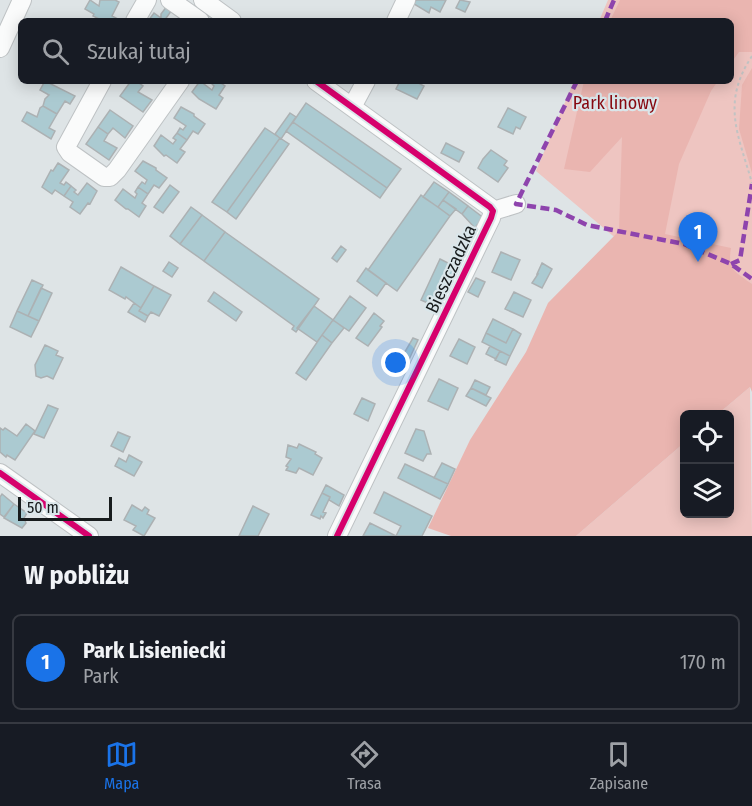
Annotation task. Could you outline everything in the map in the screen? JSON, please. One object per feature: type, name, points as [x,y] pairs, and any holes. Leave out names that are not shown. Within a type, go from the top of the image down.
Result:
[{"type":"street","points":[[0,48],[22,0]]},
{"type":"street","points":[[137,18],[147,0]]},
{"type":"street","points":[[170,0],[196,18]]},
{"type":"street","points":[[203,0],[225,18]]},
{"type":"street","points":[[397,18],[406,0]]},
{"type":"street","points":[[100,84],[66,147],[75,157],[104,177],[110,177],[117,170],[178,84]]},
{"type":"street","name":"Bieszczadzka","points":[[320,84],[493,211],[436,336],[337,536]]},
{"type":"street","points":[[352,107],[364,84]]},
{"type":"street","points":[[493,211],[516,204]]},
{"type":"street","points":[[0,472],[89,536]]},
{"type":"path","points":[[752,56],[736,88],[734,119],[752,183]]},
{"type":"green space","name":"Park linowy","points":[[608,0],[752,0],[752,353],[536,171],[573,84],[734,84],[734,18],[600,18]]},
{"type":"green space","points":[[620,0],[752,0],[752,52],[739,52],[734,59],[734,18],[611,18]]},
{"type":"green space","points":[[752,68],[752,173],[739,129],[742,85]]},
{"type":"green space","name":"Park linowy","points":[[583,84],[716,84],[679,164],[665,234],[731,248],[730,261],[734,270],[752,284],[752,392],[750,387],[723,410],[680,410],[680,446],[576,536],[451,536],[428,528],[470,440],[526,352],[548,303],[619,231],[622,137],[590,172],[564,169]]},
{"type":"green space","points":[[750,387],[752,536],[576,536],[680,446],[680,518],[734,518],[734,410],[723,410]]},
{"type":"building","points":[[90,0],[99,6],[100,0],[119,2],[112,16],[116,18],[97,18],[85,9]]},
{"type":"building","points":[[416,0],[446,0],[440,12],[431,7],[429,13],[414,4]]},
{"type":"building","points":[[460,0],[470,2],[465,12],[456,8]]},
{"type":"building","points":[[167,6],[172,10],[166,18],[161,18]]},
{"type":"building","points":[[154,13],[161,18],[150,18]]},
{"type":"building","points":[[43,84],[51,84],[75,96],[70,104],[65,101],[57,114],[43,106],[49,95],[40,90]]},
{"type":"building","points":[[129,84],[140,84],[143,86],[138,92],[152,100],[143,112],[120,96]]},
{"type":"building","points":[[198,84],[204,84],[212,90],[214,86],[212,84],[225,86],[219,95],[223,98],[216,109],[192,92]]},
{"type":"building","points":[[398,84],[424,86],[417,99],[396,89]]},
{"type":"building","points":[[306,103],[401,169],[387,188],[293,122]]},
{"type":"building","points":[[43,106],[57,114],[49,128],[55,131],[51,139],[22,121],[27,112],[37,117]]},
{"type":"building","points":[[181,107],[194,114],[205,124],[198,134],[193,131],[187,140],[177,133],[180,128],[183,130],[186,126],[174,118]]},
{"type":"building","points":[[508,108],[526,117],[520,129],[516,127],[513,134],[498,127]]},
{"type":"building","points":[[110,110],[133,126],[125,138],[113,128],[108,134],[98,127]]},
{"type":"building","points":[[290,113],[296,117],[281,139],[275,134]]},
{"type":"building","points":[[293,122],[387,188],[380,198],[286,131]]},
{"type":"building","points":[[98,127],[108,134],[104,141],[117,148],[109,160],[86,144]]},
{"type":"building","points":[[265,128],[280,138],[227,212],[212,202]]},
{"type":"building","points":[[177,133],[187,140],[180,149],[185,152],[177,163],[166,155],[164,156],[154,146],[161,135],[173,144],[176,140],[173,138]]},
{"type":"building","points":[[280,138],[289,144],[236,219],[227,212]]},
{"type":"building","points":[[446,143],[464,152],[459,162],[441,153]]},
{"type":"building","points":[[491,150],[507,161],[504,165],[508,168],[498,182],[478,168]]},
{"type":"building","points":[[143,161],[156,168],[167,178],[159,188],[154,185],[148,194],[138,187],[142,182],[145,184],[147,180],[135,171]]},
{"type":"building","points":[[58,163],[69,170],[60,183],[64,185],[66,182],[71,186],[64,196],[55,190],[52,194],[42,187],[51,170],[53,171]]},
{"type":"building","points":[[434,182],[449,192],[438,207],[423,197]]},
{"type":"building","points":[[87,183],[97,191],[90,204],[88,203],[80,214],[70,207],[73,202],[64,196],[71,186],[78,195]]},
{"type":"building","points":[[170,185],[179,192],[163,213],[154,207]]},
{"type":"building","points":[[138,187],[148,194],[142,203],[146,206],[139,217],[115,200],[123,189],[135,198]]},
{"type":"building","points":[[449,192],[468,206],[462,214],[443,200]]},
{"type":"building","points":[[421,195],[450,216],[397,291],[368,270]]},
{"type":"building","points":[[443,200],[456,209],[450,216],[438,207]]},
{"type":"building","points":[[468,206],[485,219],[480,227],[477,225],[475,228],[462,214]]},
{"type":"building","points":[[191,207],[202,215],[180,244],[170,236]]},
{"type":"building","points":[[202,215],[225,232],[204,261],[180,244]]},
{"type":"building","points":[[225,232],[319,299],[296,332],[292,329],[294,326],[204,261]]},
{"type":"building","points":[[341,246],[346,250],[337,262],[332,258]]},
{"type":"building","points":[[501,252],[520,260],[511,280],[492,272]]},
{"type":"building","points":[[440,259],[456,267],[437,307],[421,300]]},
{"type":"building","points":[[169,262],[178,268],[172,277],[163,271]]},
{"type":"building","points":[[542,263],[552,269],[542,288],[532,283]]},
{"type":"building","points":[[121,267],[154,286],[141,308],[126,297],[125,299],[109,290]]},
{"type":"building","points":[[366,268],[386,283],[377,296],[357,281]]},
{"type":"building","points":[[476,278],[485,282],[478,297],[468,292]]},
{"type":"building","points":[[32,280],[43,285],[28,316],[17,311]]},
{"type":"building","points":[[154,286],[171,295],[159,316],[151,312],[148,316],[139,311]]},
{"type":"building","points":[[41,288],[52,293],[39,321],[28,316]]},
{"type":"building","points":[[214,292],[242,312],[236,321],[208,301]]},
{"type":"building","points":[[514,292],[531,300],[523,317],[505,309]]},
{"type":"building","points":[[350,296],[366,308],[349,331],[333,320]]},
{"type":"building","points":[[134,303],[141,308],[139,311],[148,316],[145,322],[128,312]]},
{"type":"building","points":[[314,306],[333,320],[317,342],[297,328]]},
{"type":"building","points":[[17,311],[39,321],[31,337],[10,327]]},
{"type":"building","points":[[374,313],[384,321],[368,346],[356,338]]},
{"type":"building","points":[[493,319],[513,329],[506,343],[486,333]]},
{"type":"building","points":[[333,320],[344,328],[332,343],[322,335]]},
{"type":"building","points":[[513,329],[521,334],[510,356],[482,342],[486,333],[506,343]]},
{"type":"building","points":[[322,335],[332,343],[306,380],[296,373]]},
{"type":"building","points":[[413,338],[418,340],[406,366],[399,362]]},
{"type":"building","points":[[459,339],[475,347],[467,364],[450,356]]},
{"type":"building","points":[[45,345],[58,351],[56,355],[63,358],[53,379],[47,376],[41,378],[36,376],[35,365]]},
{"type":"building","points":[[490,346],[500,351],[496,359],[486,354]]},
{"type":"building","points":[[500,351],[510,356],[506,365],[495,360]]},
{"type":"building","points":[[439,379],[458,388],[448,410],[428,401]]},
{"type":"building","points":[[475,380],[490,387],[486,395],[471,388]]},
{"type":"building","points":[[471,388],[491,398],[486,406],[466,396]]},
{"type":"building","points":[[362,398],[375,404],[368,421],[354,414]]},
{"type":"building","points":[[48,405],[58,409],[44,438],[34,434]]},
{"type":"building","points":[[26,424],[35,431],[15,460],[7,455],[6,457],[0,452],[0,428],[3,430],[5,428],[17,436]]},
{"type":"building","points":[[416,429],[424,431],[431,454],[427,454],[423,461],[405,453]]},
{"type":"building","points":[[118,432],[130,437],[123,452],[111,446]]},
{"type":"building","points":[[299,444],[316,452],[315,454],[322,458],[313,475],[299,468],[296,473],[286,470],[291,459],[286,457],[288,445],[297,448]]},
{"type":"building","points":[[129,455],[142,462],[134,476],[115,466],[119,458],[126,462]]},
{"type":"building","points":[[442,463],[455,469],[448,484],[434,478]]},
{"type":"building","points":[[405,464],[448,484],[440,499],[398,478]]},
{"type":"building","points":[[326,485],[344,495],[339,506],[322,493]]},
{"type":"building","points":[[384,492],[432,516],[422,536],[396,536],[401,526],[374,513]]},
{"type":"building","points":[[322,493],[330,497],[323,512],[326,513],[320,519],[311,515]]},
{"type":"building","points":[[2,494],[14,504],[4,517],[0,514]]},
{"type":"building","points":[[14,504],[27,513],[24,518],[26,523],[22,528],[4,518]]},
{"type":"building","points":[[132,505],[142,511],[145,507],[149,510],[147,514],[155,518],[144,536],[133,530],[136,526],[124,520]]},
{"type":"building","points":[[253,506],[269,514],[258,536],[239,536]]},
{"type":"building","points":[[370,523],[396,536],[363,536]]},
{"type":"marked path","points":[[606,18],[614,0]]},
{"type":"marked path","points":[[576,84],[516,204],[556,210],[587,225],[684,244],[731,264],[752,279]]},
{"type":"marked path","points":[[731,264],[740,260],[752,184]]},
{"type":"cycle path","points":[[320,84],[493,211],[337,536]]},
{"type":"cycle path","points":[[0,473],[89,536]]},
{"type":"place","name":"Park Lisieniecki","points":[[698,262]]}]
